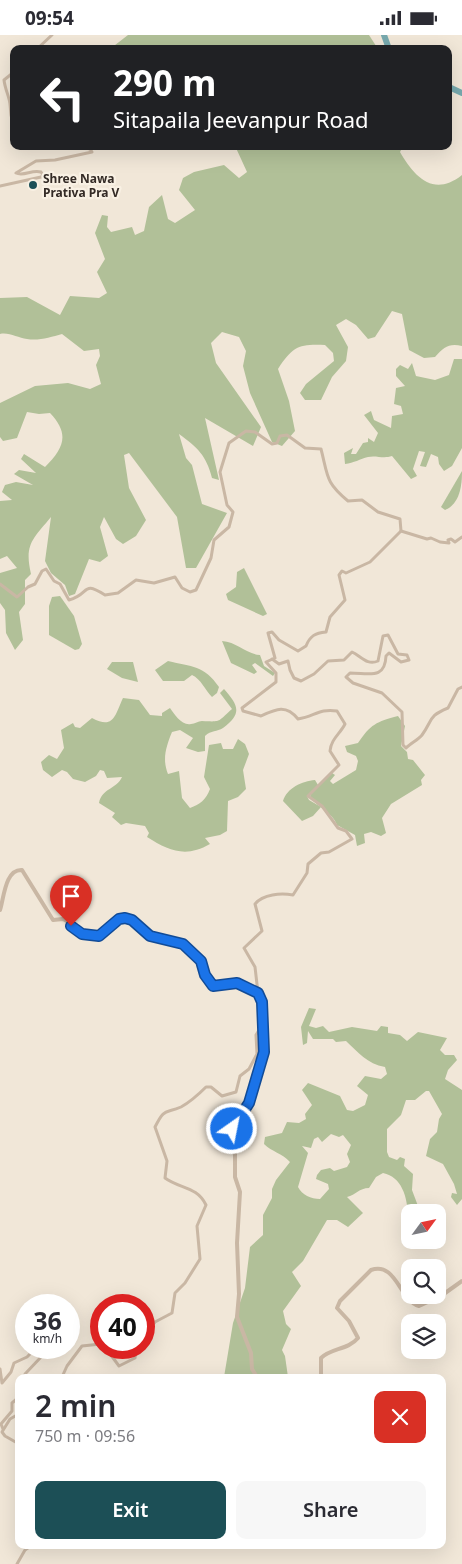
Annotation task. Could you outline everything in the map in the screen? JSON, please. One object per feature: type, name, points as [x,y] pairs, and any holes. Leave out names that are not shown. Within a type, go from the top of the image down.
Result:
[{"type":"street","points":[[41,45],[52,35]]},
{"type":"street","points":[[10,75],[4,80],[10,104]]},
{"type":"street","points":[[0,186],[41,177],[43,175],[41,172],[36,170],[25,174],[16,173],[36,161],[55,160],[92,152],[91,150]]},
{"type":"street","points":[[0,583],[17,597],[28,587],[35,585],[42,571],[46,569],[54,581],[60,584],[69,600],[88,587],[97,588],[105,595],[118,593],[136,580],[154,583],[171,577],[175,577],[182,588],[190,592],[196,590],[210,558],[214,540],[229,527],[233,512],[227,505],[220,473],[223,459],[229,443],[246,431],[256,432],[272,444],[277,443],[280,436],[287,435],[305,447],[321,449],[327,479],[348,501],[362,500],[378,512],[400,519],[401,531],[370,562],[346,573],[342,571],[339,575],[345,600],[330,617],[326,632],[317,633],[309,639],[306,646],[298,651],[279,640],[272,631],[268,633],[275,658],[266,662],[276,673],[276,682],[242,708],[243,711],[260,716],[279,708],[288,709],[298,719],[326,709],[337,711],[345,724],[341,732],[333,739],[330,751],[338,765],[308,796],[322,806],[338,827],[346,831],[352,839],[350,842],[329,852],[321,853],[308,864],[307,873],[293,895],[282,893],[267,896],[255,904],[262,931],[244,948],[255,967],[258,993],[262,1002],[264,1052],[244,1111],[234,1123],[232,1134],[235,1148],[235,1177],[240,1192],[237,1243],[239,1294],[237,1317],[251,1353],[252,1369],[255,1374]]},
{"type":"street","points":[[401,531],[427,539],[432,538],[440,542],[450,543],[448,540],[451,539],[455,542],[462,537]]},
{"type":"street","points":[[272,659],[279,664],[288,661],[294,678],[301,681],[314,674],[328,661],[344,660],[352,652],[367,662],[375,663],[378,661],[383,636],[388,635],[398,654],[407,655],[409,660],[401,661],[389,653],[386,656],[386,667],[383,671],[350,673],[346,677],[353,683],[382,693],[402,713],[403,745],[406,748],[420,737],[435,713],[448,708],[458,689],[462,687]]},
{"type":"street","points":[[0,910],[9,877],[13,873],[22,870],[53,920],[63,919],[75,930],[96,936],[102,935],[119,919],[132,920],[150,936],[183,944],[201,961],[205,975],[213,986],[237,983],[258,993]]},
{"type":"street","points":[[155,1322],[172,1313],[175,1293],[186,1283],[200,1259],[197,1227],[206,1205],[201,1195],[189,1187],[172,1183],[165,1178],[167,1161],[155,1127],[168,1109],[180,1108],[206,1087],[212,1087],[222,1097],[236,1093],[240,1076],[249,1069],[257,1054],[256,1035],[262,1024]]},
{"type":"street","points":[[321,1374],[321,1358],[328,1353],[343,1349],[358,1338],[349,1321],[338,1310],[337,1305],[371,1271],[383,1270],[394,1277],[404,1296],[419,1306],[441,1296],[462,1281]]},
{"type":"street","points":[[64,1374],[75,1353],[82,1346],[90,1345]]},
{"type":"street","points":[[0,1369],[2,1383],[11,1372],[14,1363],[28,1357],[34,1350],[40,1351],[42,1356],[25,1374]]},
{"type":"street","points":[[113,1359],[119,1367],[132,1359]]},
{"type":"street","points":[[15,1400],[12,1403],[12,1411],[1,1425],[4,1436],[15,1443]]},
{"type":"street","points":[[3,1429],[10,1419],[15,1416]]},
{"type":"street","points":[[17,1564],[26,1549]]},
{"type":"green space","points":[[128,35],[369,35],[375,45],[115,45]]},
{"type":"green space","points":[[237,150],[401,150],[400,152],[405,161],[425,181],[433,184],[442,184],[452,182],[462,175],[462,346],[450,346],[444,348],[435,357],[424,358],[409,350],[402,314],[392,311],[375,337],[368,339],[356,325],[346,319],[336,325],[348,347],[346,361],[332,377],[321,400],[305,400],[300,393],[306,384],[334,361],[333,353],[325,345],[309,345],[297,348],[288,355],[278,369],[289,401],[295,431],[282,446],[272,442],[250,393],[243,366],[246,351],[239,337],[222,332],[211,343],[216,363],[261,427],[253,446],[205,418],[219,480],[212,478],[204,458],[179,434],[186,458],[192,465],[202,504],[227,513],[196,568],[186,568],[177,517],[129,453],[124,455],[129,488],[146,520],[136,536],[123,544],[116,539],[104,517],[100,527],[108,556],[100,562],[89,559],[75,594],[69,596],[65,585],[51,573],[45,561],[51,517],[35,537],[30,549],[29,564],[31,574],[25,580],[25,604],[19,612],[23,640],[15,650],[6,633],[5,610],[0,603],[0,573],[17,568],[7,556],[0,559],[0,501],[12,500],[2,492],[5,485],[16,482],[33,485],[14,474],[19,470],[36,473],[21,459],[24,454],[45,467],[57,453],[62,441],[62,434],[50,413],[27,412],[17,438],[3,441],[0,437],[0,403],[35,386],[68,383],[90,389],[101,384],[96,365],[100,356],[99,349],[84,351],[62,334],[31,339],[0,334],[0,298],[27,297],[60,315],[70,296],[99,298],[107,293],[97,272],[105,259],[95,233],[102,215],[108,216],[107,227],[111,232],[132,227],[135,235],[144,231],[149,207],[162,195],[168,219],[175,223],[195,210],[179,190],[183,178],[194,172],[224,165],[239,178],[247,172]]},
{"type":"green space","points":[[454,359],[462,359],[462,448],[452,466],[444,471],[439,464],[438,457],[431,454],[426,467],[420,466],[425,452],[419,451],[413,469],[417,476],[411,479],[392,456],[368,457],[345,464],[344,453],[353,448],[351,454],[356,454],[363,443],[368,442],[368,438],[374,442],[378,433],[364,415],[371,411],[374,420],[391,428],[392,416],[403,414],[401,406],[394,404],[396,388],[405,386],[396,376],[396,369],[400,365],[408,369],[412,363],[416,376],[435,380],[449,375]]},
{"type":"green space","points":[[462,471],[461,488],[457,499],[445,510],[441,507]]},
{"type":"green space","points":[[244,568],[267,614],[263,616],[228,600],[226,594],[236,587],[237,572]]},
{"type":"green space","points":[[60,596],[74,616],[82,644],[79,649],[75,650],[49,635],[49,606],[52,597]]},
{"type":"green space","points":[[222,641],[232,643],[250,653],[260,655],[264,666],[275,673],[273,676],[255,663],[252,665],[257,672],[254,674],[231,663]]},
{"type":"green space","points":[[168,661],[191,666],[203,671],[219,687],[217,693],[212,697],[192,675],[184,681],[163,681],[155,670]]},
{"type":"green space","points":[[112,662],[133,662],[138,682],[122,678],[107,669]]},
{"type":"green space","points":[[224,689],[235,704],[236,713],[234,718],[223,728],[205,736],[205,751],[198,752],[186,748],[193,738],[180,730],[172,732],[165,763],[168,774],[179,771],[182,798],[190,808],[202,801],[210,789],[204,777],[209,745],[221,743],[223,749],[233,749],[238,739],[245,744],[249,754],[243,770],[246,789],[238,797],[228,801],[227,831],[220,835],[205,838],[210,844],[193,851],[178,851],[163,846],[147,837],[149,833],[145,826],[126,823],[121,825],[112,817],[115,813],[99,803],[103,794],[117,784],[122,777],[107,778],[104,771],[100,770],[96,776],[85,782],[73,779],[67,772],[62,770],[52,777],[43,770],[41,762],[49,755],[57,759],[64,748],[61,730],[73,723],[75,727],[80,728],[92,718],[105,722],[113,719],[123,698],[139,700],[150,715],[162,716],[162,713],[170,708],[181,721],[192,724],[201,721],[219,720],[232,709],[220,693]]},
{"type":"green space","points":[[398,716],[405,726],[401,746],[407,752],[408,759],[413,760],[425,775],[421,780],[422,785],[391,804],[382,818],[386,833],[381,836],[371,832],[364,834],[365,843],[357,846],[355,835],[337,825],[332,816],[316,803],[310,795],[332,773],[335,775],[330,781],[333,784],[356,770],[358,761],[356,756],[347,752],[345,746],[358,743],[375,725]]},
{"type":"green space","points":[[315,780],[318,785],[307,796],[309,800],[321,807],[313,816],[302,821],[283,801],[291,789],[305,782]]},
{"type":"green space","points":[[309,1008],[316,1009],[309,1026],[316,1028],[323,1026],[329,1032],[352,1027],[377,1031],[381,1026],[388,1027],[388,1033],[400,1035],[407,1041],[418,1032],[447,1038],[440,1050],[445,1055],[454,1055],[457,1060],[448,1070],[445,1079],[462,1090],[462,1199],[457,1205],[451,1197],[452,1193],[457,1194],[454,1184],[443,1164],[426,1156],[430,1139],[437,1132],[439,1119],[442,1114],[429,1091],[426,1091],[415,1100],[406,1100],[401,1115],[387,1129],[387,1152],[389,1157],[397,1160],[400,1157],[405,1159],[404,1166],[413,1174],[412,1190],[417,1204],[406,1204],[405,1195],[399,1183],[383,1173],[376,1177],[369,1188],[347,1197],[363,1213],[348,1227],[337,1220],[327,1220],[303,1261],[292,1272],[301,1286],[283,1311],[286,1324],[291,1329],[282,1350],[285,1356],[288,1374],[224,1374],[233,1323],[245,1288],[250,1247],[263,1235],[263,1215],[272,1198],[272,1189],[276,1180],[290,1162],[264,1144],[265,1137],[282,1133],[287,1122],[299,1123],[306,1119],[305,1114],[312,1105],[302,1090],[308,1083],[340,1096],[347,1110],[353,1111],[365,1105],[368,1095],[357,1086],[365,1076],[381,1079],[387,1074],[385,1067],[368,1060],[346,1041],[336,1042],[333,1039],[313,1039],[308,1031],[307,1043],[303,1045],[301,1027]],"holes":[[[331,1134],[339,1137],[343,1135],[351,1145],[347,1154],[350,1162],[347,1167],[334,1171],[330,1168],[321,1170],[317,1175],[316,1179],[328,1184],[329,1189],[320,1199],[307,1196],[302,1192],[298,1187],[308,1153],[302,1146],[311,1148],[314,1139],[318,1137],[322,1142]]]},
{"type":"waterway","points":[[384,35],[388,45]]},
{"type":"waterway","points":[[452,88],[462,93]]},
{"type":"place","name":"Shree Nawa Prativa Pra V","points":[[33,185]]},
{"type":"route","points":[[71,926],[82,934],[99,936],[119,919],[132,920],[150,936],[162,941],[169,940],[183,944],[201,961],[203,971],[213,986],[218,987],[237,983],[254,989],[258,993],[262,1002],[264,1052],[250,1092],[249,1103],[241,1117],[234,1123],[232,1129]]}]
